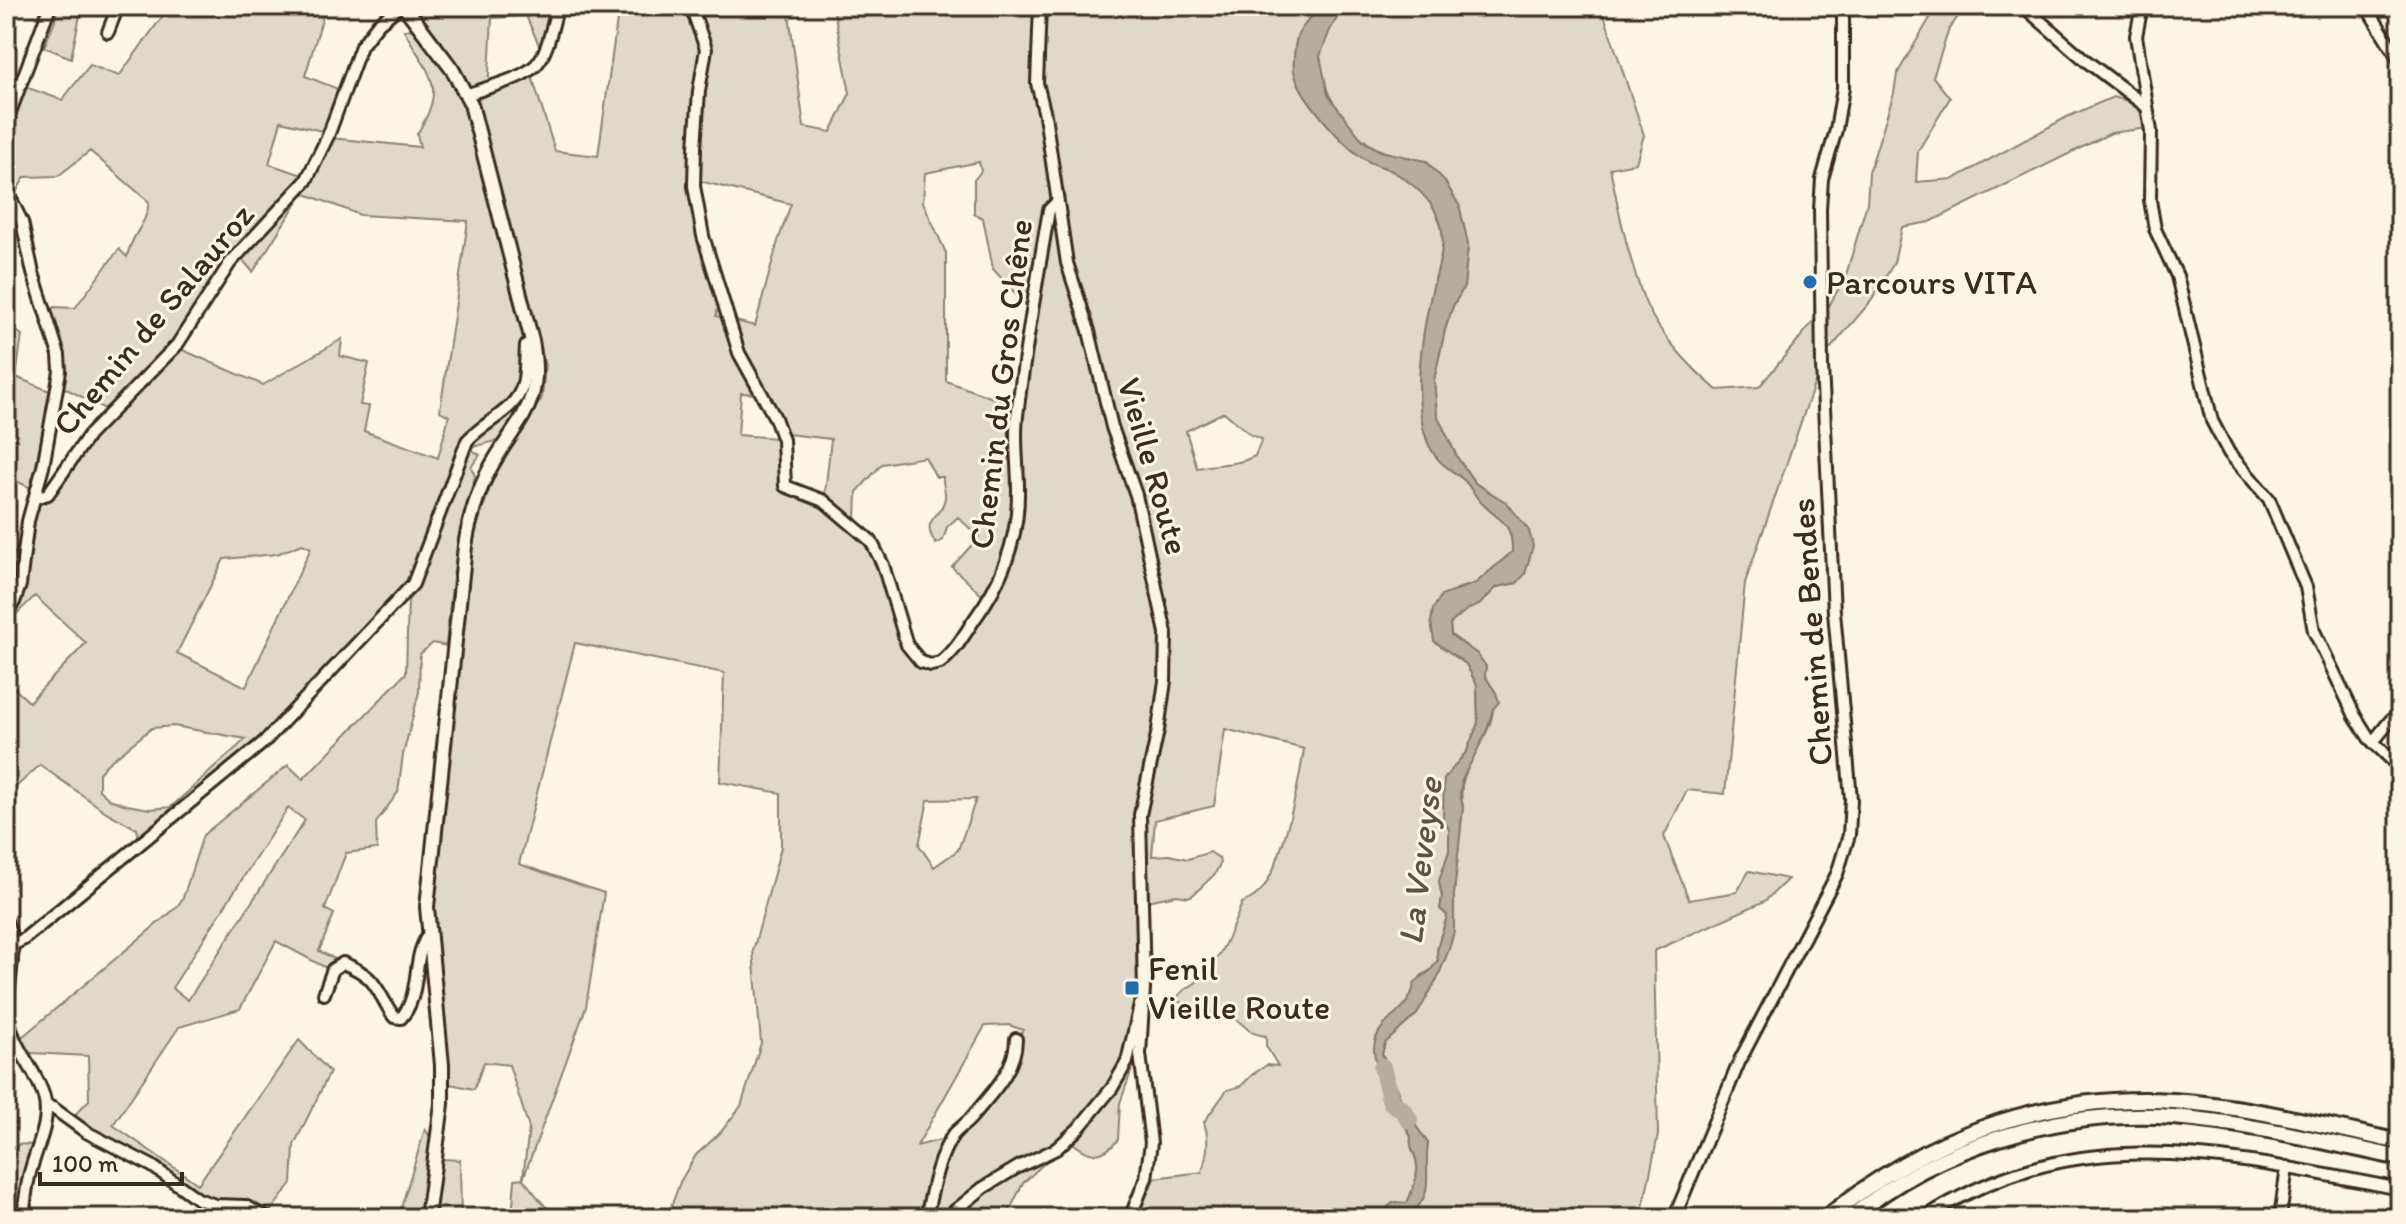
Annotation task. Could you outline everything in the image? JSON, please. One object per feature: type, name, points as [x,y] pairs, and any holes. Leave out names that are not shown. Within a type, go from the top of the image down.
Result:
[{"type":"highway","points":[[1826,1218],[1887,1172],[1945,1142],[2006,1120],[2081,1104],[2147,1100],[2224,1107],[2400,1142]]},
{"type":"highway","points":[[1850,1218],[1896,1185],[1964,1151],[2023,1132],[2084,1120],[2147,1116],[2197,1119],[2400,1158]]},
{"type":"main road","points":[[404,6],[452,69],[477,122],[532,341],[537,377],[530,405],[488,472],[469,519],[427,907],[442,1065],[442,1104],[427,1218]]},
{"type":"street","points":[[6,123],[11,94],[29,66],[50,6]]},
{"type":"street","points":[[108,32],[118,6]]},
{"type":"street","name":"Chemin de Salauroz","points":[[35,498],[48,494],[89,435],[177,345],[230,263],[306,181],[328,136],[361,46],[378,24],[404,6]]},
{"type":"street","points":[[466,95],[510,79],[536,64],[542,55],[558,6]]},
{"type":"street","name":"Chemin du Gros Chêne","points":[[691,6],[706,49],[699,91],[694,186],[703,236],[739,353],[775,418],[783,440],[785,486],[824,501],[875,545],[907,645],[918,660],[927,664],[940,663],[953,650],[994,590],[1009,554],[1018,493],[1017,417],[1034,286],[1049,210],[1057,202]]},
{"type":"street","name":"Vieille Route","points":[[1040,6],[1037,83],[1045,115],[1068,269],[1089,331],[1112,427],[1136,495],[1165,621],[1165,681],[1140,815],[1144,989]]},
{"type":"street","name":"Chemin de Bendes","points":[[1674,1218],[1740,1060],[1837,874],[1849,835],[1851,799],[1834,612],[1822,366],[1820,209],[1822,179],[1843,88],[1843,6]]},
{"type":"street","points":[[2023,6],[2085,60],[2147,107]]},
{"type":"street","points":[[2142,6],[2136,36],[2151,131],[2150,200],[2155,229],[2177,276],[2212,421],[2229,453],[2269,499],[2306,587],[2314,631],[2355,716],[2373,742],[2400,768]]},
{"type":"street","points":[[2366,6],[2400,61]]},
{"type":"street","points":[[6,189],[22,222],[59,363],[59,383],[28,521],[20,585],[14,602],[6,612]]},
{"type":"street","points":[[14,944],[264,742],[413,584],[467,441],[477,429],[517,400],[523,384],[526,346],[532,341]]},
{"type":"street","points":[[2373,742],[2400,713]]},
{"type":"street","points":[[6,921],[14,944],[8,1015],[17,1047],[39,1082],[46,1106],[46,1118],[28,1178],[23,1218]]},
{"type":"street","points":[[324,994],[333,969],[343,963],[363,971],[373,980],[394,1017],[401,1018],[406,1013],[414,990],[421,946],[428,935]]},
{"type":"street","points":[[946,1218],[983,1188],[1056,1149],[1078,1129],[1112,1088],[1127,1062],[1144,989]]},
{"type":"street","points":[[1130,1218],[1146,1178],[1151,1143],[1140,1054],[1144,989]]},
{"type":"street","points":[[926,1218],[939,1166],[954,1134],[970,1120],[1010,1069],[1016,1039]]},
{"type":"street","points":[[46,1106],[91,1135],[152,1166],[198,1199],[215,1205],[245,1206],[268,1218]]},
{"type":"street","points":[[1924,1218],[2014,1173],[2093,1155],[2167,1152],[2228,1158],[2400,1189]]},
{"type":"street","points":[[2280,1218],[2287,1167]]},
{"type":"shaded area","points":[[57,6],[82,6],[71,58],[44,47]]},
{"type":"shaded area","points":[[170,6],[326,6],[305,76],[343,91],[326,132],[281,121],[269,164],[312,178],[331,138],[420,147],[417,134],[432,104],[433,92],[427,70],[404,30],[414,29],[450,74],[465,105],[531,368],[525,397],[500,440],[469,448],[480,455],[471,467],[475,476],[456,560],[446,646],[433,643],[420,654],[419,692],[403,755],[398,792],[376,823],[377,849],[346,853],[325,909],[334,914],[319,951],[335,959],[330,970],[276,941],[240,1009],[179,1027],[113,1125],[198,1184],[299,1040],[330,1072],[294,1145],[292,1183],[269,1213],[275,1218],[239,1218],[234,1208],[209,1207],[153,1170],[68,1122],[89,1100],[88,1056],[31,1053],[6,1067],[6,961],[20,952],[14,1006],[22,1037],[176,908],[183,898],[203,835],[288,765],[303,779],[406,673],[408,596],[263,748],[139,838],[137,829],[106,812],[40,765],[6,796],[6,710],[13,687],[29,702],[86,643],[35,596],[6,624],[6,556],[14,556],[35,490],[42,495],[107,410],[61,386],[49,311],[55,307],[75,308],[119,249],[127,257],[149,202],[90,151],[58,176],[25,177],[14,195],[15,254],[6,290],[6,97],[23,86],[62,100],[90,65],[119,76]],"holes":[[[303,193],[360,215],[468,221],[440,411],[449,416],[438,458],[364,431],[369,406],[360,405],[369,363],[340,356],[342,339],[263,385],[178,348],[240,257],[253,272]],[[302,544],[311,548],[246,687],[177,653],[224,559],[277,554]],[[173,726],[246,739],[171,807],[150,809],[109,799],[99,790],[99,773],[152,728]],[[288,808],[305,820],[188,1000],[172,988]]]},
{"type":"shaded area","points":[[412,6],[560,6],[544,56],[526,16],[492,18],[488,92],[531,73],[555,151],[598,156],[619,6],[788,6],[804,127],[831,132],[850,93],[833,6],[1320,6],[1297,38],[1294,71],[1313,107],[1346,144],[1366,160],[1394,172],[1411,184],[1430,203],[1439,219],[1442,250],[1428,308],[1420,370],[1420,411],[1424,430],[1438,459],[1466,482],[1503,521],[1512,541],[1512,552],[1476,583],[1456,589],[1434,641],[1466,664],[1477,685],[1478,723],[1467,751],[1459,761],[1449,829],[1449,851],[1439,881],[1442,897],[1440,909],[1447,915],[1438,959],[1431,970],[1421,976],[1403,1009],[1384,1025],[1375,1067],[1411,1137],[1417,1169],[1407,1204],[1394,1202],[1375,1218],[1139,1218],[1154,1178],[1202,1172],[1207,1147],[1204,1122],[1227,1090],[1241,1086],[1267,1065],[1278,1066],[1266,1046],[1266,1036],[1253,1033],[1233,1018],[1190,1007],[1176,1000],[1213,965],[1242,903],[1258,893],[1270,876],[1289,821],[1302,764],[1304,749],[1225,729],[1214,806],[1155,820],[1152,856],[1169,855],[1188,859],[1210,852],[1219,858],[1220,864],[1215,874],[1193,895],[1146,901],[1141,975],[1132,1017],[1136,1058],[1120,1103],[1118,1140],[1112,1147],[1094,1154],[1069,1140],[1023,1183],[1006,1218],[667,1218],[680,1182],[696,1155],[720,1133],[741,1106],[761,1043],[753,951],[781,847],[781,793],[720,782],[724,673],[575,643],[519,864],[604,893],[586,1007],[523,1179],[544,1205],[561,1218],[512,1218],[515,1179],[523,1178],[529,1128],[509,1065],[484,1062],[474,1089],[450,1084],[433,905],[445,768],[473,540],[495,471],[542,398],[545,366],[474,99]],"holes":[[[979,162],[981,171],[974,180],[974,214],[983,218],[993,269],[1036,316],[1027,391],[1015,406],[946,381],[946,253],[923,202],[925,173]],[[696,180],[791,204],[755,326],[716,316],[723,290],[704,238]],[[741,393],[760,394],[777,438],[738,435]],[[1224,412],[1251,435],[1262,439],[1255,456],[1234,463],[1197,468],[1186,431]],[[787,434],[831,439],[825,493],[782,489]],[[925,457],[936,477],[943,477],[945,492],[943,504],[930,523],[936,544],[943,540],[947,527],[958,517],[979,537],[952,567],[986,599],[959,640],[941,658],[928,660],[918,652],[909,637],[882,549],[856,523],[857,492],[882,464]],[[976,799],[958,850],[934,867],[919,845],[928,800]],[[1009,1025],[1023,1030],[1016,1039],[1010,1069],[948,1138],[917,1146],[985,1026]]]},
{"type":"shaded area","points":[[1320,6],[1344,6],[1320,56],[1328,95],[1363,141],[1380,151],[1426,161],[1444,180],[1459,205],[1468,244],[1464,287],[1445,330],[1434,380],[1437,415],[1457,457],[1475,483],[1507,503],[1529,531],[1533,546],[1525,574],[1517,583],[1497,587],[1479,605],[1466,610],[1450,624],[1451,635],[1477,654],[1486,666],[1485,676],[1499,702],[1493,709],[1486,733],[1462,780],[1454,931],[1449,949],[1437,979],[1417,1014],[1385,1043],[1382,1054],[1406,1112],[1428,1143],[1425,1193],[1422,1202],[1405,1218],[1375,1218],[1394,1202],[1407,1203],[1416,1180],[1417,1162],[1411,1137],[1375,1057],[1375,1040],[1386,1023],[1408,1001],[1414,983],[1438,960],[1447,915],[1440,909],[1442,897],[1439,881],[1449,851],[1449,829],[1443,819],[1444,779],[1467,751],[1478,723],[1477,685],[1466,664],[1434,641],[1431,622],[1433,609],[1441,596],[1476,583],[1512,552],[1512,541],[1503,522],[1479,500],[1464,480],[1438,459],[1424,430],[1420,411],[1420,370],[1428,308],[1442,250],[1439,219],[1430,203],[1411,184],[1394,172],[1366,160],[1346,144],[1313,107],[1294,71],[1297,38]]},
{"type":"shaded area","points":[[1344,6],[1601,6],[1644,135],[1636,163],[1610,168],[1633,267],[1657,324],[1686,360],[1717,390],[1759,387],[1829,306],[1846,275],[1867,203],[1869,172],[1897,74],[1937,6],[1966,6],[1949,29],[1933,77],[1950,98],[1918,151],[1916,182],[1954,179],[2067,117],[2113,97],[2136,103],[2148,128],[2111,133],[1930,222],[1902,227],[1894,263],[1872,300],[1824,356],[1745,583],[1725,794],[1687,790],[1664,836],[1689,900],[1737,892],[1749,871],[1788,879],[1765,901],[1654,951],[1658,1135],[1641,1218],[1405,1218],[1424,1193],[1428,1143],[1406,1112],[1382,1054],[1385,1043],[1417,1014],[1437,979],[1449,949],[1454,931],[1462,784],[1490,724],[1496,693],[1485,676],[1477,654],[1451,635],[1450,624],[1466,610],[1479,605],[1497,587],[1517,583],[1529,531],[1507,503],[1475,483],[1457,457],[1437,415],[1434,380],[1445,330],[1464,287],[1468,244],[1459,205],[1427,161],[1390,154],[1367,142],[1347,122],[1330,97],[1320,57],[1326,37]]},
{"type":"shaded area","points":[[6,324],[22,335],[16,377],[57,394],[35,490],[6,476]]},
{"type":"shaded area","points":[[425,1129],[444,1159],[460,1160],[461,1218],[398,1218]]},
{"type":"shaded area","points":[[18,1144],[46,1146],[33,1170],[31,1218],[6,1218],[6,1178]]},
{"type":"waterway","name":"La Veveyse","points":[[1382,1067],[1391,1102],[1403,1110],[1409,1120]]},
{"type":"place","name":"Parcours VITA","points":[[1810,282]]},
{"type":"place","name":"Fenil Vieille Route","points":[[1132,988]]}]
